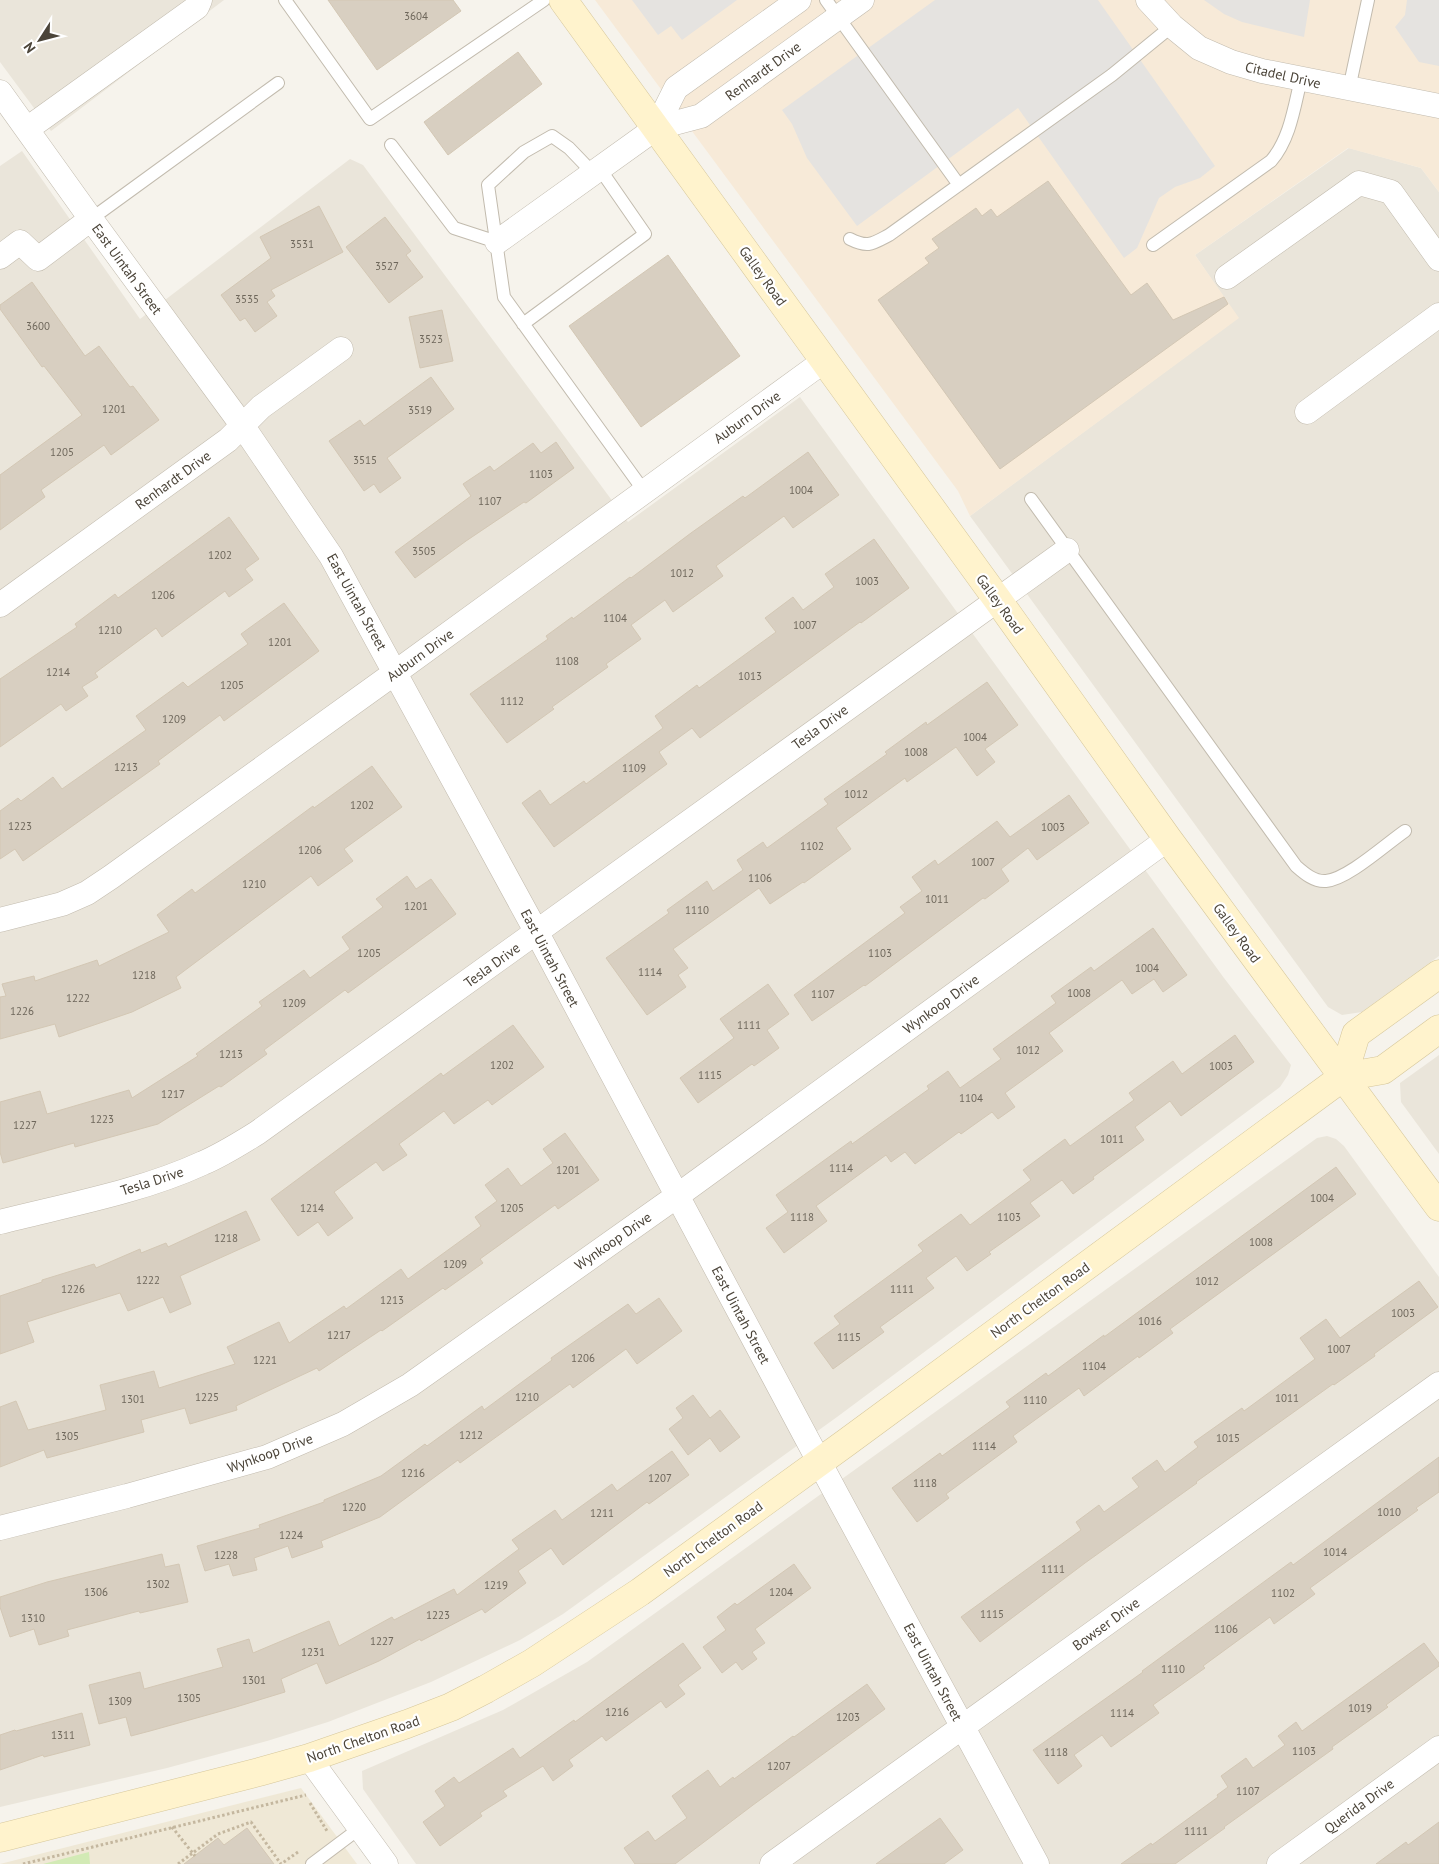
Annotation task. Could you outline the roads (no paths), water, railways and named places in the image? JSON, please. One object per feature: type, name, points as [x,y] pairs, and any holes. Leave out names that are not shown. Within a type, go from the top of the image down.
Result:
[{"type":"main road","name":"Galley Road","points":[[563,0],[997,599],[1168,839],[1439,1207]]},
{"type":"main road","points":[[1343,1077],[1356,1034],[1439,974]]},
{"type":"main road","name":"North Chelton Road","points":[[0,1838],[309,1758],[451,1707],[524,1667],[640,1592],[820,1462],[1343,1077],[1382,1070],[1439,1029]]},
{"type":"street","points":[[27,129],[197,7],[200,0]]},
{"type":"street","name":"Renhardt Drive","points":[[656,128],[676,88],[799,0]]},
{"type":"street","name":"Renhardt Drive","points":[[497,242],[656,128],[701,116],[832,9],[862,0]]},
{"type":"street","name":"Citadel Drive","points":[[1148,0],[1172,26],[1199,48],[1231,62],[1262,72],[1439,106]]},
{"type":"street","name":"East Uintah Street","points":[[0,92],[242,425],[317,533],[396,672],[1037,1864]]},
{"type":"street","points":[[1227,277],[1358,183],[1391,192],[1439,259]]},
{"type":"street","points":[[0,257],[20,242],[38,259],[91,219]]},
{"type":"street","points":[[1307,412],[1439,315]]},
{"type":"street","name":"Renhardt Drive","points":[[0,605],[228,440],[260,407],[341,349]]},
{"type":"street","name":"Auburn Drive","points":[[0,920],[62,904],[87,893],[396,672],[824,361]]},
{"type":"street","name":"Tesla Drive","points":[[0,1222],[139,1186],[189,1169],[228,1151],[257,1133],[1067,550]]},
{"type":"street","name":"Wynkoop Drive","points":[[0,1528],[127,1496],[259,1459],[305,1442],[343,1424],[410,1385],[677,1196],[1168,839]]},
{"type":"street","name":"Bowser Drive","points":[[772,1864],[1439,1384]]},
{"type":"street","name":"Querida Drive","points":[[1280,1864],[1439,1748]]},
{"type":"street","points":[[309,1758],[386,1864]]},
{"type":"lane","points":[[285,0],[370,119],[544,0]]},
{"type":"lane","points":[[1349,89],[1368,0]]},
{"type":"lane","points":[[832,9],[959,185]]},
{"type":"lane","points":[[850,239],[861,245],[872,244],[889,235],[1112,75],[1172,26]]},
{"type":"lane","points":[[1153,245],[1270,161],[1280,150],[1286,136],[1301,79]]},
{"type":"lane","points":[[91,219],[278,83]]},
{"type":"lane","points":[[523,324],[645,234],[596,171],[552,136],[524,152],[488,185],[504,297],[523,324],[644,492]]},
{"type":"lane","points":[[391,145],[454,228],[497,242]]},
{"type":"lane","points":[[1031,499],[1302,872],[1309,877],[1326,881],[1344,876],[1405,831]]},
{"type":"lane","points":[[312,1864],[360,1828]]}]
